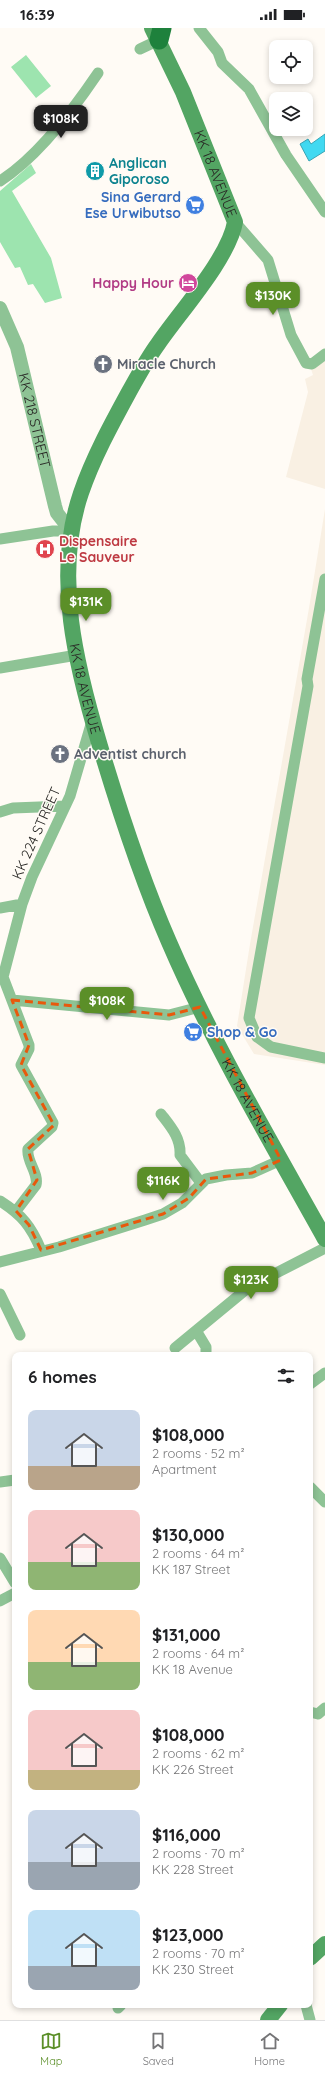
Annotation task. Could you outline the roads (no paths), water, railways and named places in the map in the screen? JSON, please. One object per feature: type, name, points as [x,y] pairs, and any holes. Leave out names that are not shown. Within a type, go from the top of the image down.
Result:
[{"type":"main road","name":"KK 18 AVENUE","points":[[157,32],[183,92],[235,222],[231,236],[222,254],[156,346],[113,422],[87,477],[71,531],[69,588],[77,655],[92,720],[129,840],[169,942],[200,1007],[281,1160],[325,1239]]},
{"type":"main road","points":[[313,1955],[325,1944]]},
{"type":"main road","points":[[268,2020],[278,2008]]},
{"type":"street","points":[[199,28],[218,52],[222,63],[249,89],[286,155],[325,212]]},
{"type":"street","points":[[140,49],[157,32]]},
{"type":"street","points":[[0,181],[20,166],[38,149],[84,94],[98,73]]},
{"type":"street","points":[[235,222],[268,260],[291,335],[306,363],[312,364],[325,354]]},
{"type":"street","name":"KK 218 STREET","points":[[0,308],[17,347],[54,506],[71,531]]},
{"type":"street","points":[[0,539],[53,531],[71,531]]},
{"type":"street","points":[[325,579],[308,686],[249,1018],[257,1038],[271,1047],[325,1058]]},
{"type":"street","points":[[0,668],[77,655]]},
{"type":"street","name":"KK 224 STREET","points":[[16,1211],[36,1185],[37,1180],[28,1149],[52,1127],[53,1123],[21,1064],[29,1049],[29,1045],[12,1000],[1,978],[22,904],[32,877],[65,806],[92,720]]},
{"type":"street","points":[[0,812],[13,808],[65,806]]},
{"type":"street","points":[[0,908],[22,904]]},
{"type":"street","points":[[12,1000],[169,1015],[200,1007]]},
{"type":"street","points":[[161,1114],[177,1135],[181,1146],[180,1155],[202,1183]]},
{"type":"street","points":[[0,1262],[41,1250],[66,1245],[163,1214],[189,1198],[202,1183],[214,1176],[252,1173],[281,1160]]},
{"type":"street","points":[[0,1201],[16,1211],[29,1225],[41,1250]]},
{"type":"street","points":[[175,1348],[197,1332],[249,1287],[325,1248]]},
{"type":"street","points":[[0,1294],[20,1335]]},
{"type":"street","points":[[197,1332],[206,1347],[206,1352]]},
{"type":"street","points":[[313,1382],[325,1373]]},
{"type":"street","points":[[0,1482],[12,1480]]},
{"type":"street","points":[[313,1490],[325,1502]]},
{"type":"street","points":[[0,1558],[12,1578]]},
{"type":"street","points":[[0,1601],[12,1595]]},
{"type":"street","points":[[307,2008],[310,2020]]},
{"type":"water","points":[[325,134],[325,151],[309,161],[300,144],[308,139],[311,144]]},
{"type":"place","name":"Anglican Giporoso","points":[[95,171]]},
{"type":"place","name":"Sina Gerard Ese Urwibutso","points":[[195,205]]},
{"type":"place","name":"Happy Hour","points":[[188,283]]},
{"type":"place","name":"Miracle Church","points":[[103,364]]},
{"type":"place","name":"Dispensaire Le Sauveur","points":[[45,549]]},
{"type":"place","name":"Adventist church","points":[[60,754]]},
{"type":"place","name":"Shop & Go","points":[[193,1032]]}]
